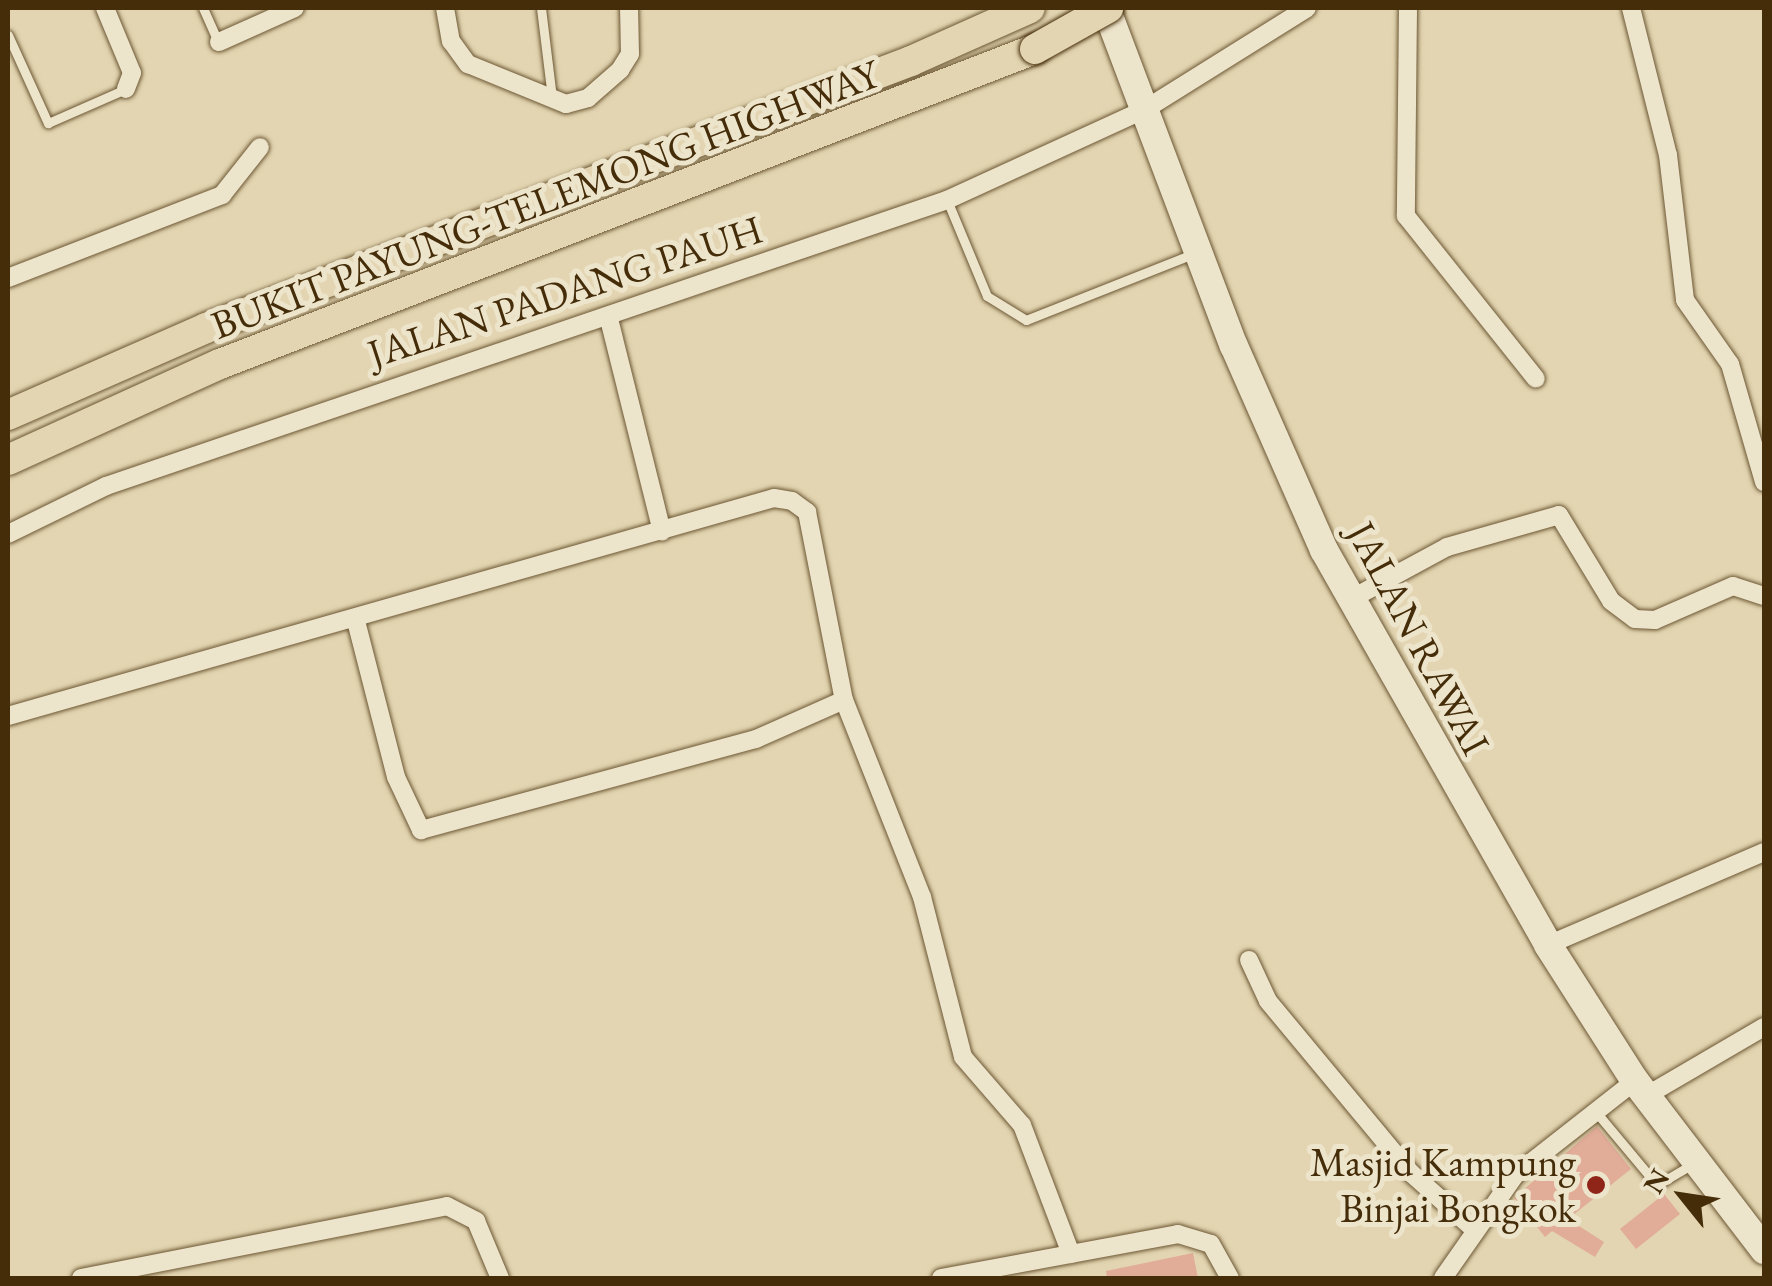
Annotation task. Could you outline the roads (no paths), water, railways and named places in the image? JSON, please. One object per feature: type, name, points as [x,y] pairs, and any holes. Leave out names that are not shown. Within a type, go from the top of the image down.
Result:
[{"type":"highway","name":"BUKIT PAYUNG-TELEMONG HIGHWAY","points":[[8,460],[220,364],[1035,49],[1107,8]]},
{"type":"highway","name":"BUKIT PAYUNG-TELEMONG HIGHWAY","points":[[8,415],[206,328],[1025,10]]},
{"type":"main road","name":"JALAN RAWAI","points":[[1107,8],[1198,252],[1351,599],[1548,945],[1640,1088],[1764,1250]]},
{"type":"street","points":[[105,8],[132,73],[126,89]]},
{"type":"street","points":[[219,42],[296,8]]},
{"type":"street","points":[[444,8],[451,41],[468,64],[552,101],[588,98],[620,70],[630,54],[628,8]]},
{"type":"street","name":"JALAN PADANG PAUH","points":[[8,534],[106,486],[452,362],[609,319],[947,200],[1144,110],[1307,8]]},
{"type":"street","points":[[1408,8],[1406,216],[1536,379]]},
{"type":"street","points":[[1631,8],[1668,154],[1685,300],[1726,354],[1764,482]]},
{"type":"street","points":[[8,278],[222,195],[260,147]]},
{"type":"street","points":[[609,319],[662,532]]},
{"type":"street","points":[[8,716],[356,621],[774,498],[808,512],[844,700],[922,897],[963,1056],[1022,1126],[1070,1254]]},
{"type":"street","points":[[1351,599],[1447,546],[1558,515],[1611,601],[1635,619],[1655,620],[1733,586],[1764,600]]},
{"type":"street","points":[[356,621],[396,777],[421,830],[756,739],[844,700]]},
{"type":"street","points":[[1548,945],[1764,852]]},
{"type":"street","points":[[1250,960],[1268,1001],[1399,1159],[1475,1230]]},
{"type":"street","points":[[1443,1278],[1515,1175],[1596,1112],[1764,1027]]},
{"type":"street","points":[[82,1278],[447,1206],[476,1221],[500,1278]]},
{"type":"street","points":[[941,1278],[1178,1234],[1211,1244],[1224,1258],[1230,1278]]},
{"type":"lane","points":[[203,8],[219,42]]},
{"type":"lane","points":[[541,8],[552,101]]},
{"type":"lane","points":[[8,35],[48,122],[126,89]]},
{"type":"lane","points":[[947,200],[987,296],[1026,320],[1198,252]]},
{"type":"lane","points":[[1596,1112],[1656,1185],[1697,1161]]},
{"type":"place","name":"Masjid Kampung Binjai Bongkok","points":[[1596,1185]]}]
